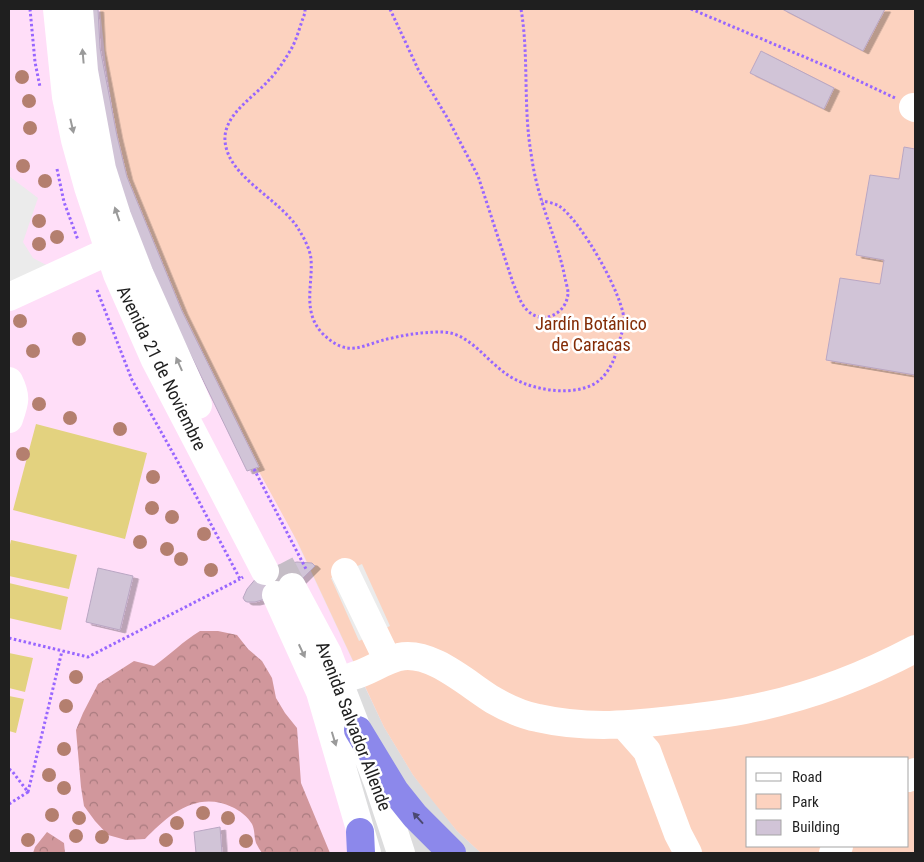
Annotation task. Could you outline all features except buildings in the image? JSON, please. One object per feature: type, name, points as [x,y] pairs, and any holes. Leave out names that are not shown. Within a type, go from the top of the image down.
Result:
[{"type":"highway","points":[[358,730],[395,791],[415,816],[452,853]]},
{"type":"street","name":"Avenida 21 de Noviembre","points":[[57,9],[66,96],[88,187],[109,251],[155,360],[277,587]]},
{"type":"street","name":"Avenida 21 de Noviembre","points":[[79,9],[84,71],[92,118],[102,169],[117,216],[140,275],[186,380],[232,474],[277,587]]},
{"type":"street","points":[[9,297],[109,251]]},
{"type":"street","points":[[9,381],[14,391],[15,402],[9,419]]},
{"type":"street","points":[[346,572],[388,661]]},
{"type":"street","points":[[277,587],[338,684]]},
{"type":"street","points":[[277,587],[314,595],[338,684],[363,846]]},
{"type":"street","points":[[338,684],[388,661],[405,657],[424,660],[449,670],[506,707],[529,716],[555,722],[624,725],[749,709],[791,699],[865,672],[915,649]]},
{"type":"street","name":"Avenida Salvador Allende","points":[[338,684],[378,783],[401,853]]},
{"type":"street","points":[[624,725],[647,751],[678,834],[688,853]]},
{"type":"path","points":[[305,9],[292,49],[270,80],[240,107],[229,122],[225,140],[230,158],[240,174],[282,209],[295,223],[305,239],[311,257],[309,295],[311,314],[320,331],[336,345],[354,349],[407,334],[445,332],[463,337],[506,374],[539,388],[557,391],[576,390],[593,385],[606,374],[615,357],[624,322],[621,302],[614,284],[596,253],[572,220],[559,206],[542,201]]},
{"type":"path","points":[[390,9],[418,69],[448,119],[478,176],[520,300],[526,310],[533,315],[543,318],[555,315],[563,308],[568,294],[561,255],[542,201],[531,153],[521,9]]},
{"type":"path","points":[[691,9],[840,72],[914,108]]},
{"type":"path","points":[[9,638],[88,657],[277,587]]},
{"type":"path","points":[[9,804],[28,792],[62,651]]},
{"type":"path","points":[[9,769],[12,770],[28,792]]},
{"type":"shaded area","points":[[9,9],[100,9],[106,65],[123,172],[363,683],[314,709],[359,853],[9,853]]},
{"type":"shaded area","points":[[9,176],[38,198],[23,242],[33,258],[56,270],[9,309]]},
{"type":"shaded area","points":[[36,424],[147,453],[125,539],[13,510]]},
{"type":"shaded area","points":[[11,540],[77,555],[69,589],[9,576]]},
{"type":"shaded area","points":[[362,564],[390,626],[359,641],[331,578]]},
{"type":"shaded area","points":[[9,583],[68,597],[61,630],[9,618]]},
{"type":"shaded area","points":[[9,653],[33,658],[25,692],[9,688]]},
{"type":"shaded area","points":[[363,683],[384,727],[413,775],[457,831],[481,853],[359,853],[314,709]]},
{"type":"shaded area","points":[[9,696],[24,699],[16,733],[9,731]]},
{"type":"green space","name":"Jardín Botánico de Caracas","points":[[100,9],[915,9],[915,853],[481,853],[457,831],[432,800],[413,775],[384,727],[297,541],[216,393],[122,172],[106,65]]},
{"type":"green space","points":[[200,631],[218,631],[237,635],[248,649],[262,661],[272,678],[276,698],[297,728],[301,783],[330,853],[262,853],[256,843],[253,826],[248,819],[235,808],[219,803],[207,801],[195,803],[163,821],[145,839],[126,840],[108,835],[84,806],[76,730],[98,684],[134,661],[154,666]]},
{"type":"green space","points":[[47,832],[64,843],[65,853],[33,853],[35,847]]},
{"type":"tunnel","points":[[280,564],[292,587]]}]
